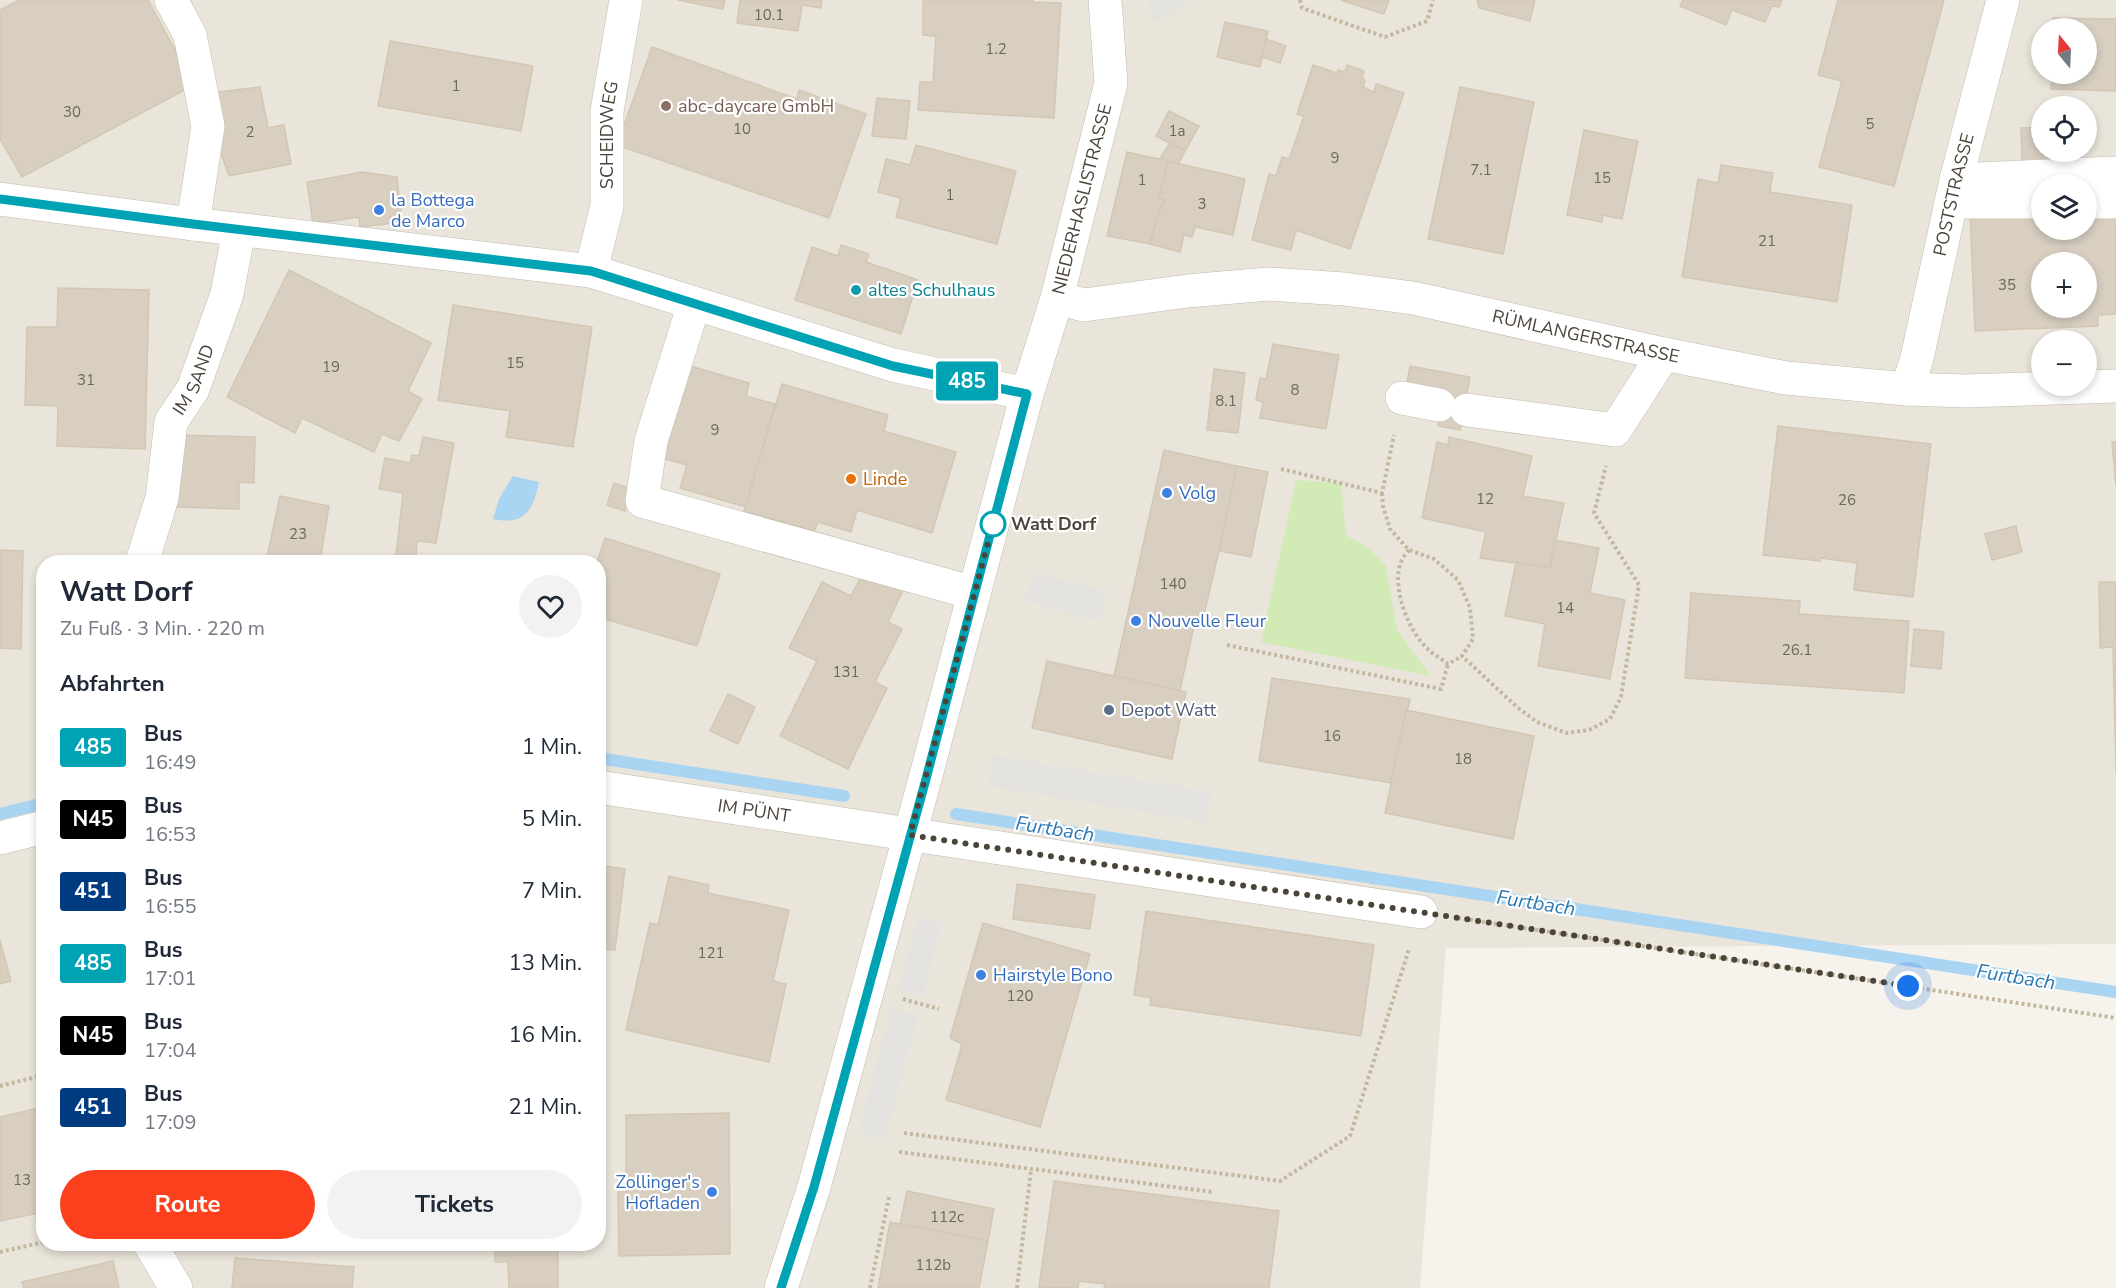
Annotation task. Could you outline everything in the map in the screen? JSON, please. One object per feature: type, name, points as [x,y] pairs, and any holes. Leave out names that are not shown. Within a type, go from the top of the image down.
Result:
[{"type":"street","points":[[171,0],[190,35],[208,126],[193,224]]},
{"type":"street","name":"SCHEIDWEG","points":[[591,271],[607,206],[607,111],[626,0]]},
{"type":"street","name":"NIEDERHASLISTRASSE","points":[[781,1288],[814,1187],[1027,394],[1057,298],[1111,82],[1105,0]]},
{"type":"street","name":"POSTSTRASSE","points":[[1906,389],[1917,358],[1954,191],[2002,0]]},
{"type":"street","points":[[1954,191],[2114,187]]},
{"type":"street","points":[[2097,196],[2114,187]]},
{"type":"street","points":[[1954,191],[2031,201]]},
{"type":"street","points":[[0,199],[239,230],[591,271],[893,366],[1027,394]]},
{"type":"street","name":"IM SAND","points":[[144,555],[162,498],[171,422],[197,379],[227,294],[239,230]]},
{"type":"street","name":"RÜMLANGERSTRASSE","points":[[1057,298],[1084,305],[1188,291],[1268,284],[1344,289],[1413,298],[1664,354],[1786,378],[1906,389],[1966,391],[2116,386]]},
{"type":"street","points":[[694,304],[651,441],[642,501],[974,593]]},
{"type":"street","points":[[1402,398],[1453,408],[1615,430],[1664,354]]},
{"type":"street","name":"IM PÜNT","points":[[606,788],[1421,912]]},
{"type":"street","points":[[0,838],[36,829]]},
{"type":"street","points":[[154,1251],[176,1288]]},
{"type":"path","points":[[1300,0],[1302,8],[1385,37],[1427,21],[1433,0]]},
{"type":"path","points":[[1227,645],[1441,689],[1448,664],[1462,657],[1473,639],[1470,608],[1458,580],[1434,559],[1409,550],[1390,529],[1383,506],[1383,493],[1402,398]]},
{"type":"path","points":[[1462,657],[1517,707],[1538,722],[1566,733],[1589,730],[1610,719],[1621,697],[1639,585],[1594,513],[1615,430]]},
{"type":"path","points":[[1281,469],[1383,493]]},
{"type":"path","points":[[1409,550],[1401,562],[1398,575],[1400,594],[1411,629],[1428,650],[1448,664]]},
{"type":"path","points":[[904,1133],[1280,1181],[1350,1136],[1421,912],[2116,1018]]},
{"type":"path","points":[[898,998],[939,1009]]},
{"type":"path","points":[[0,1086],[36,1077]]},
{"type":"path","points":[[899,1152],[1213,1192]]},
{"type":"path","points":[[1017,1288],[1031,1169]]},
{"type":"path","points":[[870,1288],[890,1197]]},
{"type":"path","points":[[0,1252],[36,1244]]},
{"type":"shaded area","points":[[0,0],[2116,0],[2116,944],[1446,948],[1420,1288],[0,1288]]},
{"type":"shaded area","points":[[1148,0],[1185,0],[1183,8],[1153,22]]},
{"type":"shaded area","points":[[1033,573],[1107,591],[1099,622],[1025,601]]},
{"type":"shaded area","points":[[992,755],[1212,792],[1206,823],[988,786]]},
{"type":"shaded area","points":[[918,918],[942,924],[922,997],[898,990]]},
{"type":"shaded area","points":[[891,1008],[918,1015],[885,1140],[858,1133]]},
{"type":"green space","points":[[1296,480],[1341,483],[1346,535],[1370,549],[1386,566],[1397,630],[1431,676],[1261,642]]},
{"type":"water","points":[[513,476],[539,482],[534,501],[526,514],[520,518],[504,521],[493,519],[499,499]]},
{"type":"building","points":[[19,0],[148,0],[194,85],[22,177],[0,139],[0,10]]},
{"type":"building","points":[[678,0],[725,0],[723,9]]},
{"type":"building","points":[[740,0],[822,0],[821,8],[802,5],[798,31],[737,23]]},
{"type":"building","points":[[923,0],[1033,0],[1033,2],[1061,3],[1054,118],[918,110],[920,82],[933,82],[936,36],[923,35]]},
{"type":"building","points":[[1341,0],[1389,0],[1384,14]]},
{"type":"building","points":[[1477,0],[1535,0],[1530,21],[1479,8]]},
{"type":"building","points":[[1683,0],[1782,0],[1779,7],[1772,6],[1765,22],[1732,10],[1726,25],[1680,6]]},
{"type":"building","points":[[1838,0],[1944,0],[1894,186],[1819,167],[1842,81],[1818,75]]},
{"type":"building","points":[[2097,19],[2116,19],[2116,91],[2051,89],[2051,84],[2097,84]]},
{"type":"building","points":[[1225,22],[1268,31],[1260,67],[1217,57]]},
{"type":"building","points":[[1266,39],[1286,46],[1280,63],[1262,57]]},
{"type":"building","points":[[390,41],[533,66],[521,131],[378,106]]},
{"type":"building","points":[[652,47],[797,99],[799,90],[866,114],[829,218],[617,145]]},
{"type":"building","points":[[1313,65],[1337,73],[1338,70],[1345,72],[1347,65],[1364,71],[1363,87],[1374,92],[1376,84],[1404,93],[1350,249],[1296,230],[1291,250],[1252,240],[1269,174],[1276,176],[1282,157],[1289,159],[1304,116],[1297,114]]},
{"type":"building","points":[[260,87],[268,128],[284,125],[291,164],[229,176],[215,137],[210,93]]},
{"type":"building","points":[[1460,87],[1534,102],[1503,254],[1428,239]]},
{"type":"building","points":[[877,98],[910,101],[906,139],[872,136]]},
{"type":"building","points":[[1169,111],[1199,126],[1185,151],[1156,136]]},
{"type":"building","points":[[2021,128],[2031,128],[2031,161],[2022,161]]},
{"type":"building","points":[[1584,130],[1638,141],[1622,219],[1603,215],[1602,222],[1567,215]]},
{"type":"building","points":[[1170,143],[1185,151],[1178,164],[1159,160]]},
{"type":"building","points":[[916,145],[1016,171],[997,244],[896,217],[901,198],[878,192],[886,159],[910,165]]},
{"type":"building","points":[[1127,152],[1168,161],[1159,199],[1165,200],[1159,212],[1150,244],[1107,236]]},
{"type":"building","points":[[1168,161],[1245,179],[1233,235],[1195,227],[1192,237],[1184,235],[1180,252],[1150,244],[1159,212],[1165,200],[1159,199]]},
{"type":"building","points":[[1721,165],[1773,173],[1770,192],[1852,205],[1837,302],[1682,277],[1698,179],[1718,183]]},
{"type":"building","points":[[362,172],[397,177],[402,222],[360,227],[359,217],[313,224],[307,182]]},
{"type":"building","points":[[2031,208],[2031,240],[2097,240],[2097,210],[2116,217],[2116,314],[2098,315],[2098,326],[1975,331],[1970,211]]},
{"type":"building","name":"altes Schulhaus","points":[[841,245],[869,254],[866,262],[918,280],[901,334],[795,300],[812,247],[838,256]]},
{"type":"building","points":[[289,270],[431,343],[408,391],[422,399],[399,441],[382,434],[374,452],[302,418],[295,433],[227,397]]},
{"type":"building","points":[[58,288],[149,290],[145,449],[57,446],[58,406],[25,405],[27,327],[57,327]]},
{"type":"building","points":[[453,305],[592,327],[573,447],[506,437],[510,411],[438,400]]},
{"type":"building","points":[[1273,344],[1339,355],[1326,429],[1260,418],[1263,402],[1256,400],[1260,378],[1266,379]]},
{"type":"building","points":[[687,365],[749,383],[746,396],[775,404],[746,507],[680,488],[687,465],[655,456]]},
{"type":"building","points":[[1410,366],[1470,377],[1460,430],[1438,426],[1444,394],[1406,387]]},
{"type":"building","points":[[1214,369],[1245,373],[1238,433],[1207,430]]},
{"type":"building","name":"Linde","points":[[782,384],[888,415],[884,431],[956,452],[932,533],[857,510],[851,532],[818,522],[814,531],[744,511]]},
{"type":"building","points":[[1778,426],[1931,444],[1913,597],[1854,590],[1857,563],[1821,558],[1820,561],[1763,555]]},
{"type":"building","points":[[178,435],[255,437],[254,483],[239,482],[239,509],[176,507]]},
{"type":"building","points":[[423,437],[454,443],[436,543],[417,541],[416,555],[396,555],[403,493],[379,489],[385,458],[410,463],[412,455],[419,456]]},
{"type":"building","points":[[1449,437],[1532,456],[1523,496],[1564,503],[1550,568],[1480,558],[1486,532],[1422,518],[1437,442],[1448,445]]},
{"type":"building","points":[[2112,442],[2116,442],[2116,486]]},
{"type":"building","points":[[1164,450],[1237,466],[1203,619],[1196,617],[1180,690],[1114,676]]},
{"type":"building","points":[[1237,466],[1268,472],[1251,557],[1219,551]]},
{"type":"building","points":[[614,483],[632,489],[625,511],[607,505]]},
{"type":"building","points":[[280,496],[329,506],[321,555],[267,555]]},
{"type":"building","points":[[2016,526],[2022,552],[1992,560],[1985,534]]},
{"type":"building","points":[[605,538],[720,574],[697,646],[606,619],[606,555],[599,555]]},
{"type":"building","points":[[1555,540],[1599,548],[1590,593],[1625,600],[1610,679],[1538,666],[1545,624],[1505,616],[1516,562],[1550,568]]},
{"type":"building","points":[[0,550],[23,551],[21,649],[0,648]]},
{"type":"building","points":[[866,567],[905,586],[888,622],[902,629],[875,682],[887,688],[848,769],[780,736],[817,661],[789,648],[822,582],[851,596]]},
{"type":"building","points":[[2099,582],[2116,582],[2116,773],[2113,647],[2100,648]]},
{"type":"building","points":[[1691,593],[1800,601],[1799,614],[1909,621],[1904,693],[1685,678]]},
{"type":"building","points":[[1914,629],[1944,632],[1941,669],[1911,666]]},
{"type":"building","name":"Depot Watt","points":[[1047,661],[1186,692],[1172,759],[1032,728]]},
{"type":"building","points":[[1272,678],[1410,699],[1391,783],[1259,761]]},
{"type":"building","points":[[728,694],[755,707],[738,744],[710,731]]},
{"type":"building","points":[[1406,710],[1534,736],[1513,839],[1385,813]]},
{"type":"building","points":[[606,866],[625,869],[615,950],[606,949]]},
{"type":"building","points":[[669,876],[709,885],[708,893],[789,910],[773,981],[786,984],[769,1062],[626,1030],[650,923],[658,925]]},
{"type":"building","points":[[1017,884],[1095,895],[1090,929],[1013,919]]},
{"type":"building","points":[[1146,911],[1374,945],[1361,1036],[1150,1005],[1151,998],[1134,995]]},
{"type":"building","points":[[983,923],[1090,954],[1040,1127],[946,1100],[962,1044],[950,1038]]},
{"type":"building","points":[[0,940],[11,981],[0,984]]},
{"type":"building","points":[[35,1109],[36,1113],[36,1214],[0,1221],[0,1117]]},
{"type":"building","points":[[729,1113],[730,1254],[619,1256],[618,1192],[626,1192],[626,1115]]},
{"type":"building","points":[[1054,1181],[1279,1211],[1269,1288],[1104,1288],[1105,1284],[1079,1281],[1078,1288],[1039,1287]]},
{"type":"building","points":[[907,1191],[994,1209],[988,1241],[900,1224]]},
{"type":"building","points":[[890,1222],[988,1241],[979,1288],[878,1288]]},
{"type":"building","points":[[495,1251],[558,1251],[558,1288],[509,1288],[508,1262],[495,1262]]},
{"type":"building","points":[[235,1258],[354,1267],[352,1288],[232,1288]]},
{"type":"building","points":[[113,1261],[119,1288],[24,1288],[22,1282]]},
{"type":"waterway","name":"Furtbach","points":[[606,759],[844,796]]},
{"type":"waterway","name":"Furtbach","points":[[0,814],[36,805]]},
{"type":"waterway","name":"Furtbach","points":[[956,814],[2116,992]]},
{"type":"bus line","name":"485","points":[[0,199],[591,271],[893,366],[1027,394],[863,1010],[814,1187],[781,1288]]},
{"type":"place","name":"abc-daycare GmbH","points":[[666,106]]},
{"type":"place","name":"la Bottega de Marco","points":[[379,210]]},
{"type":"place","name":"altes Schulhaus","points":[[856,290]]},
{"type":"place","name":"Linde","points":[[851,479]]},
{"type":"place","name":"Volg","points":[[1167,493]]},
{"type":"place","name":"Watt Dorf","points":[[993,524]]},
{"type":"place","name":"Nouvelle Fleur","points":[[1136,621]]},
{"type":"place","name":"Depot Watt","points":[[1109,710]]},
{"type":"place","name":"Hairstyle Bono","points":[[981,975]]},
{"type":"place","name":"Zollinger's Hofladen","points":[[712,1192]]},
{"type":"route","points":[[993,524],[910,835],[1908,986]]}]
